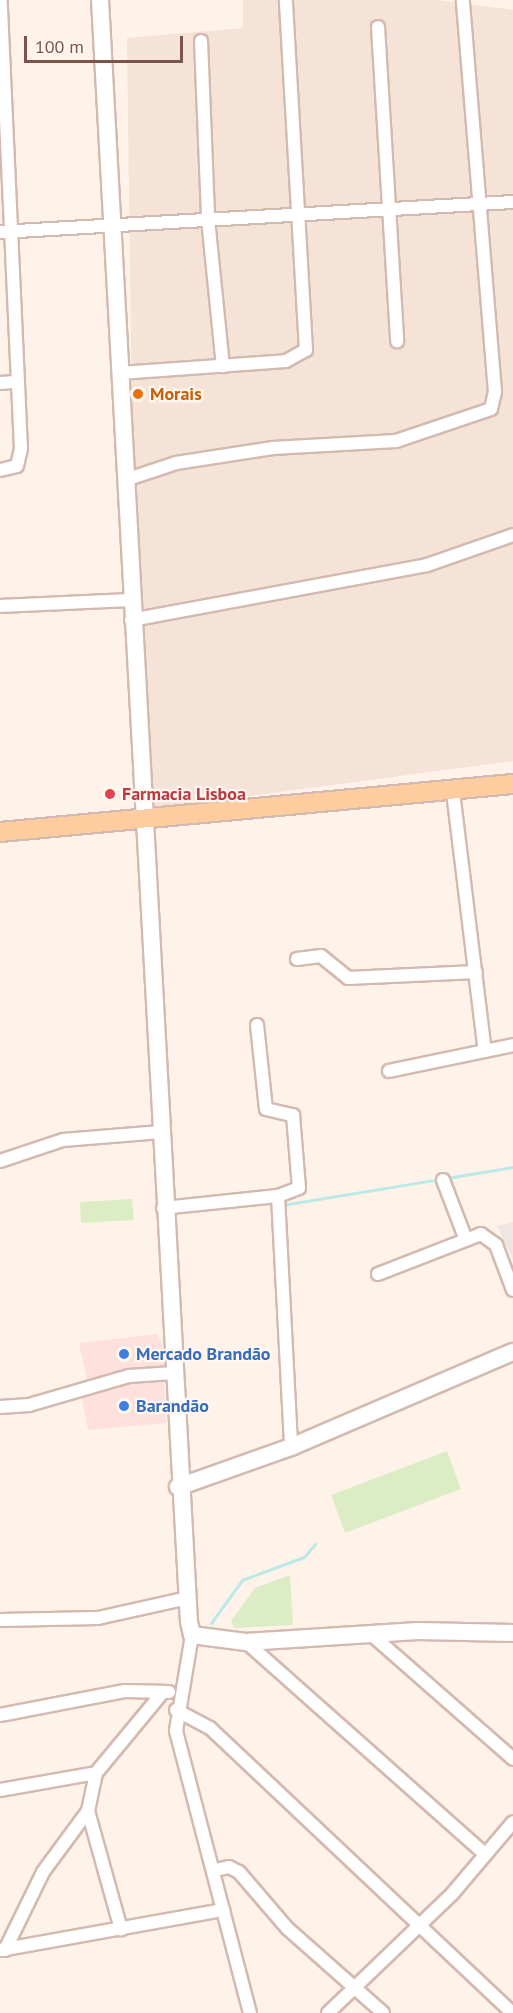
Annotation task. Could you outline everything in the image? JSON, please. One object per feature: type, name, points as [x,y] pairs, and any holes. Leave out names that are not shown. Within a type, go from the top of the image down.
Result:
[{"type":"main road","points":[[0,832],[453,792],[513,784]]},
{"type":"street","points":[[0,470],[13,469],[20,461],[6,233],[1,52],[2,0]]},
{"type":"street","points":[[100,0],[184,1599],[192,1635],[179,1694],[178,1712],[188,1781],[221,1869],[223,1910],[250,2013]]},
{"type":"street","points":[[120,373],[286,362],[306,350],[286,0]]},
{"type":"street","points":[[125,480],[176,464],[262,450],[396,441],[486,414],[495,392],[477,204],[463,0]]},
{"type":"street","points":[[378,27],[398,341]]},
{"type":"street","points":[[201,41],[208,219],[223,366]]},
{"type":"street","points":[[6,233],[299,212],[388,211],[513,202]]},
{"type":"street","points":[[0,383],[16,382]]},
{"type":"street","points":[[132,620],[427,565],[513,535]]},
{"type":"street","points":[[0,606],[130,600]]},
{"type":"street","points":[[453,792],[485,1051]]},
{"type":"street","points":[[297,959],[321,956],[348,978],[476,972]]},
{"type":"street","points":[[163,1208],[278,1196],[299,1191],[293,1115],[266,1109],[257,1025]]},
{"type":"street","points":[[389,1071],[513,1045]]},
{"type":"street","points":[[0,1161],[63,1140],[161,1132]]},
{"type":"street","points":[[443,1180],[466,1240]]},
{"type":"street","points":[[278,1196],[291,1447]]},
{"type":"street","points":[[378,1274],[481,1234],[496,1245],[513,1290]]},
{"type":"street","points":[[178,1487],[291,1447],[513,1352]]},
{"type":"street","points":[[0,1407],[29,1405],[129,1376],[173,1373]]},
{"type":"street","points":[[0,1620],[98,1618],[184,1599]]},
{"type":"street","points":[[192,1635],[246,1642],[372,1635],[512,1634]]},
{"type":"street","points":[[372,1635],[513,1759]]},
{"type":"street","points":[[246,1642],[485,1854]]},
{"type":"street","points":[[0,1714],[125,1691],[179,1694]]},
{"type":"street","points":[[2,1950],[43,1872],[88,1811],[96,1773],[163,1692]]},
{"type":"street","points":[[178,1712],[194,1718],[512,2013]]},
{"type":"street","points":[[0,1790],[96,1773]]},
{"type":"street","points":[[88,1811],[122,1929]]},
{"type":"street","points":[[328,2013],[420,1926],[513,1822]]},
{"type":"street","points":[[221,1869],[382,2013]]},
{"type":"street","points":[[2,1950],[223,1910]]},
{"type":"shaded area","points":[[243,0],[436,0],[513,10],[513,761],[137,811],[127,38],[243,28]]},
{"type":"shaded area","points":[[513,1222],[513,1260],[497,1226]]},
{"type":"shaded area","name":"Mercado Brandão","points":[[157,1334],[172,1365],[88,1385],[79,1343]]},
{"type":"shaded area","name":"Barandão","points":[[164,1381],[166,1423],[88,1430],[80,1389]]},
{"type":"green space","points":[[132,1199],[134,1220],[81,1223],[80,1202]]},
{"type":"green space","points":[[447,1451],[461,1489],[345,1533],[331,1495]]},
{"type":"green space","points":[[290,1575],[293,1625],[234,1628],[231,1621],[255,1588]]},
{"type":"waterway","points":[[447,1178],[513,1167]]},
{"type":"waterway","points":[[282,1205],[440,1179]]},
{"type":"waterway","points":[[211,1623],[242,1580],[304,1557],[315,1544]]},
{"type":"waterway","points":[[206,1821],[218,1867]]},
{"type":"waterway","points":[[220,1873],[223,1887]]},
{"type":"place","name":"Morais","points":[[138,394]]},
{"type":"place","name":"Farmacia Lisboa","points":[[110,794]]},
{"type":"place","name":"Mercado Brandão","points":[[124,1354]]},
{"type":"place","name":"Barandão","points":[[124,1406]]}]
